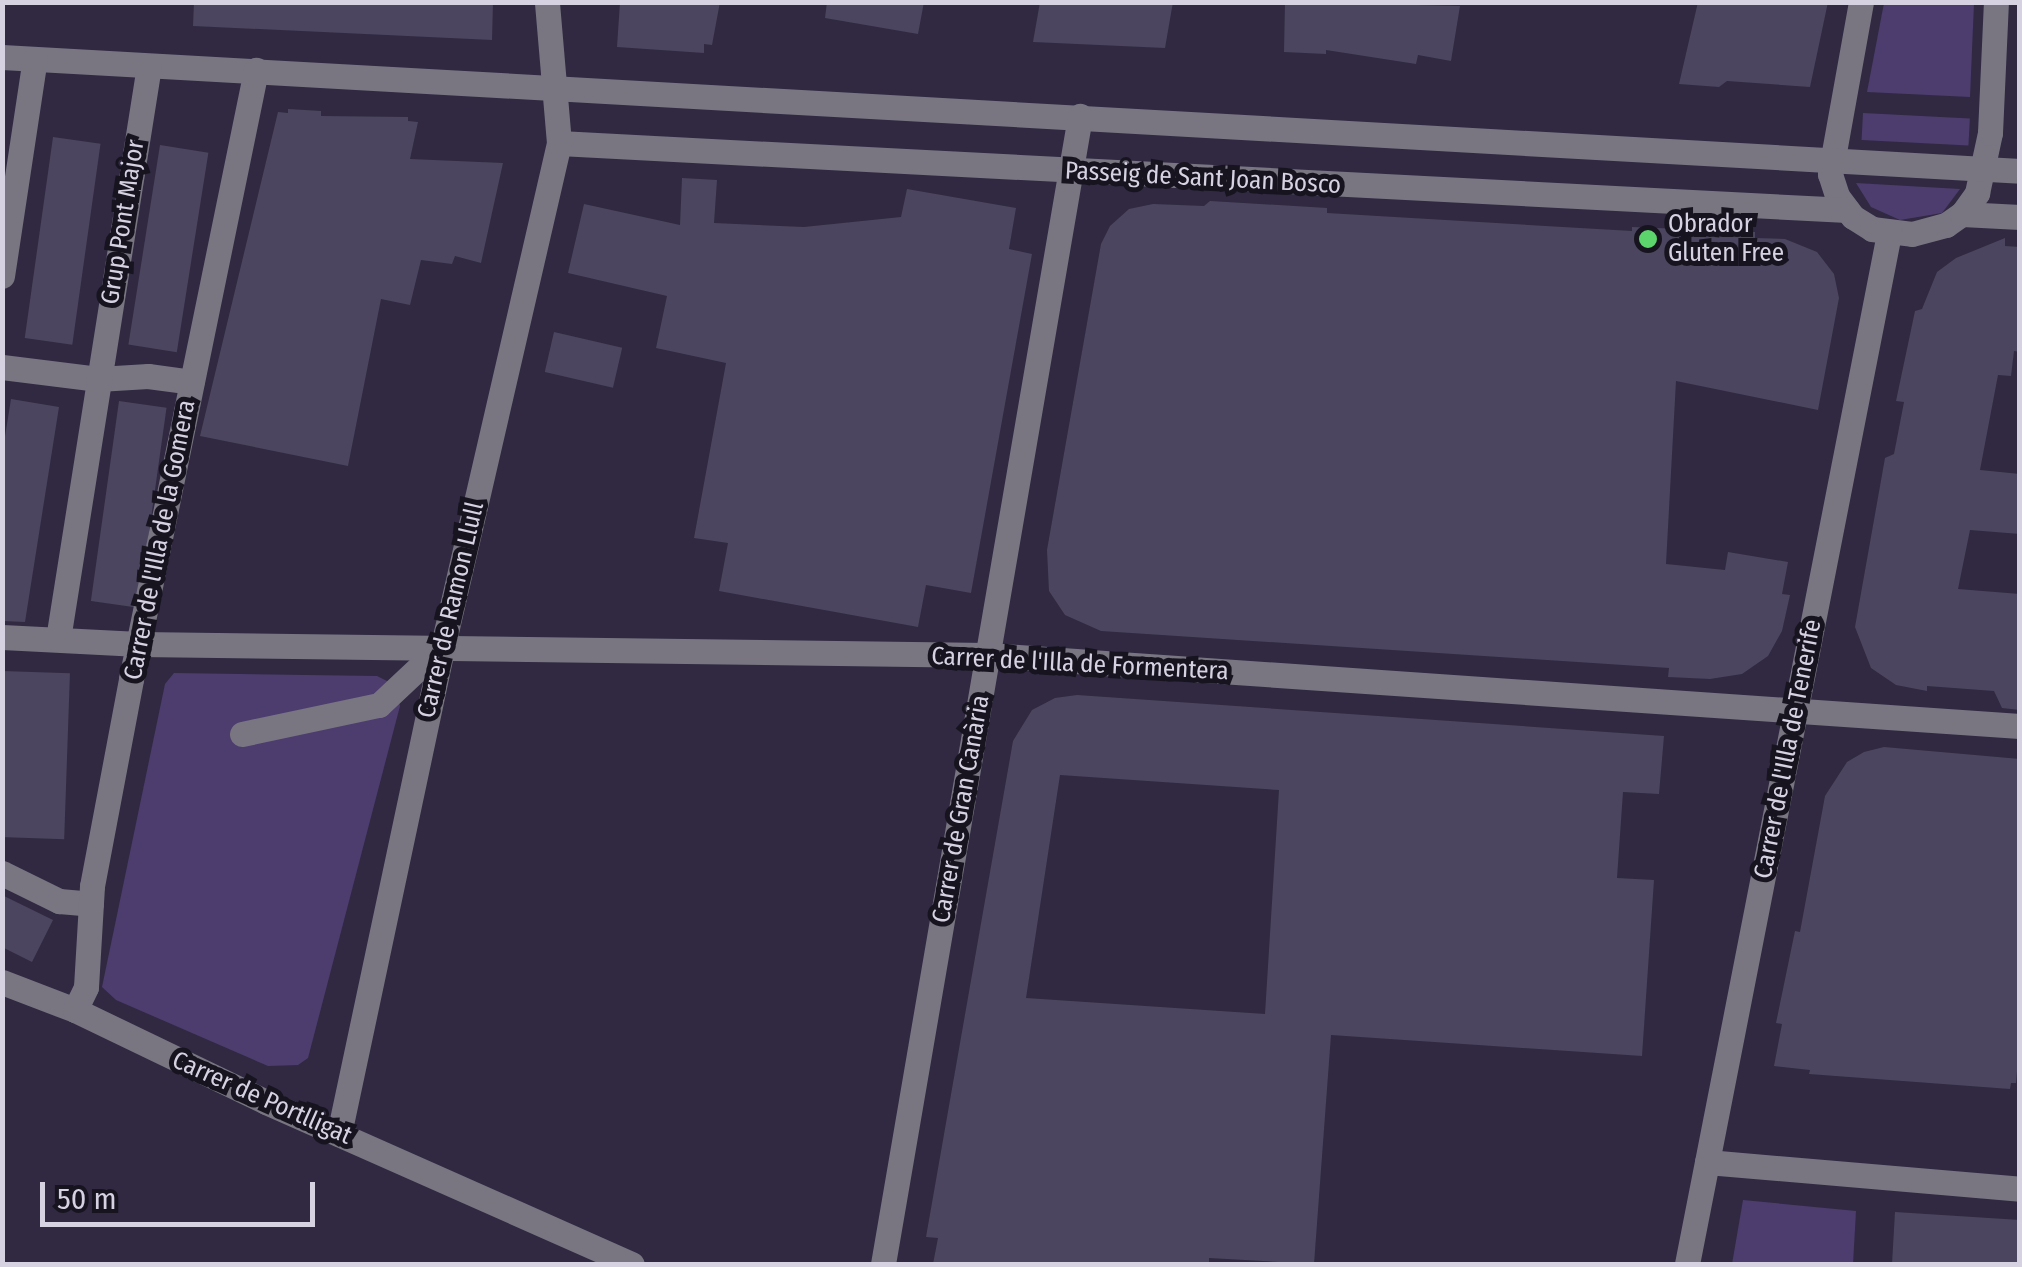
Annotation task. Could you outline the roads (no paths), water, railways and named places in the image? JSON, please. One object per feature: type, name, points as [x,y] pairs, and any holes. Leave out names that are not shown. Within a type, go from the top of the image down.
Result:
[{"type":"street","name":"Carrer de Ramon Llull","points":[[339,1134],[442,645],[560,144],[547,2]]},
{"type":"street","points":[[1861,2],[1830,161],[1838,196],[1847,210],[1872,229],[1889,234],[1929,230],[1962,214],[1977,193],[1985,169],[1996,2]]},
{"type":"street","points":[[2,57],[2020,171]]},
{"type":"street","points":[[2,276],[35,60]]},
{"type":"street","name":"Grup Pont Major","points":[[58,639],[149,66]]},
{"type":"street","name":"Carrer de l'Illa de la Gomera","points":[[75,1010],[86,987],[90,904],[256,70]]},
{"type":"street","name":"Carrer de Gran Canària","points":[[882,1264],[1080,116]]},
{"type":"street","name":"Passeig de Sant Joan Bosco","points":[[560,144],[1847,210]]},
{"type":"street","points":[[1962,214],[2020,217]]},
{"type":"street","name":"Carrer de l'Illa de Tenerife","points":[[1687,1264],[1889,234]]},
{"type":"street","points":[[2,367],[98,378],[148,376],[192,382]]},
{"type":"street","points":[[2,637],[139,644]]},
{"type":"street","name":"Carrer de l'Illa de Formentera","points":[[139,644],[988,655],[2020,726]]},
{"type":"street","points":[[242,734],[379,705],[442,645]]},
{"type":"street","points":[[2,873],[60,901],[90,904]]},
{"type":"street","name":"Carrer de Portlligat","points":[[2,982],[75,1010],[339,1134],[632,1264]]},
{"type":"street","points":[[1707,1162],[2020,1189]]},
{"type":"place","name":"Obrador Gluten Free","points":[[1648,239]]}]
